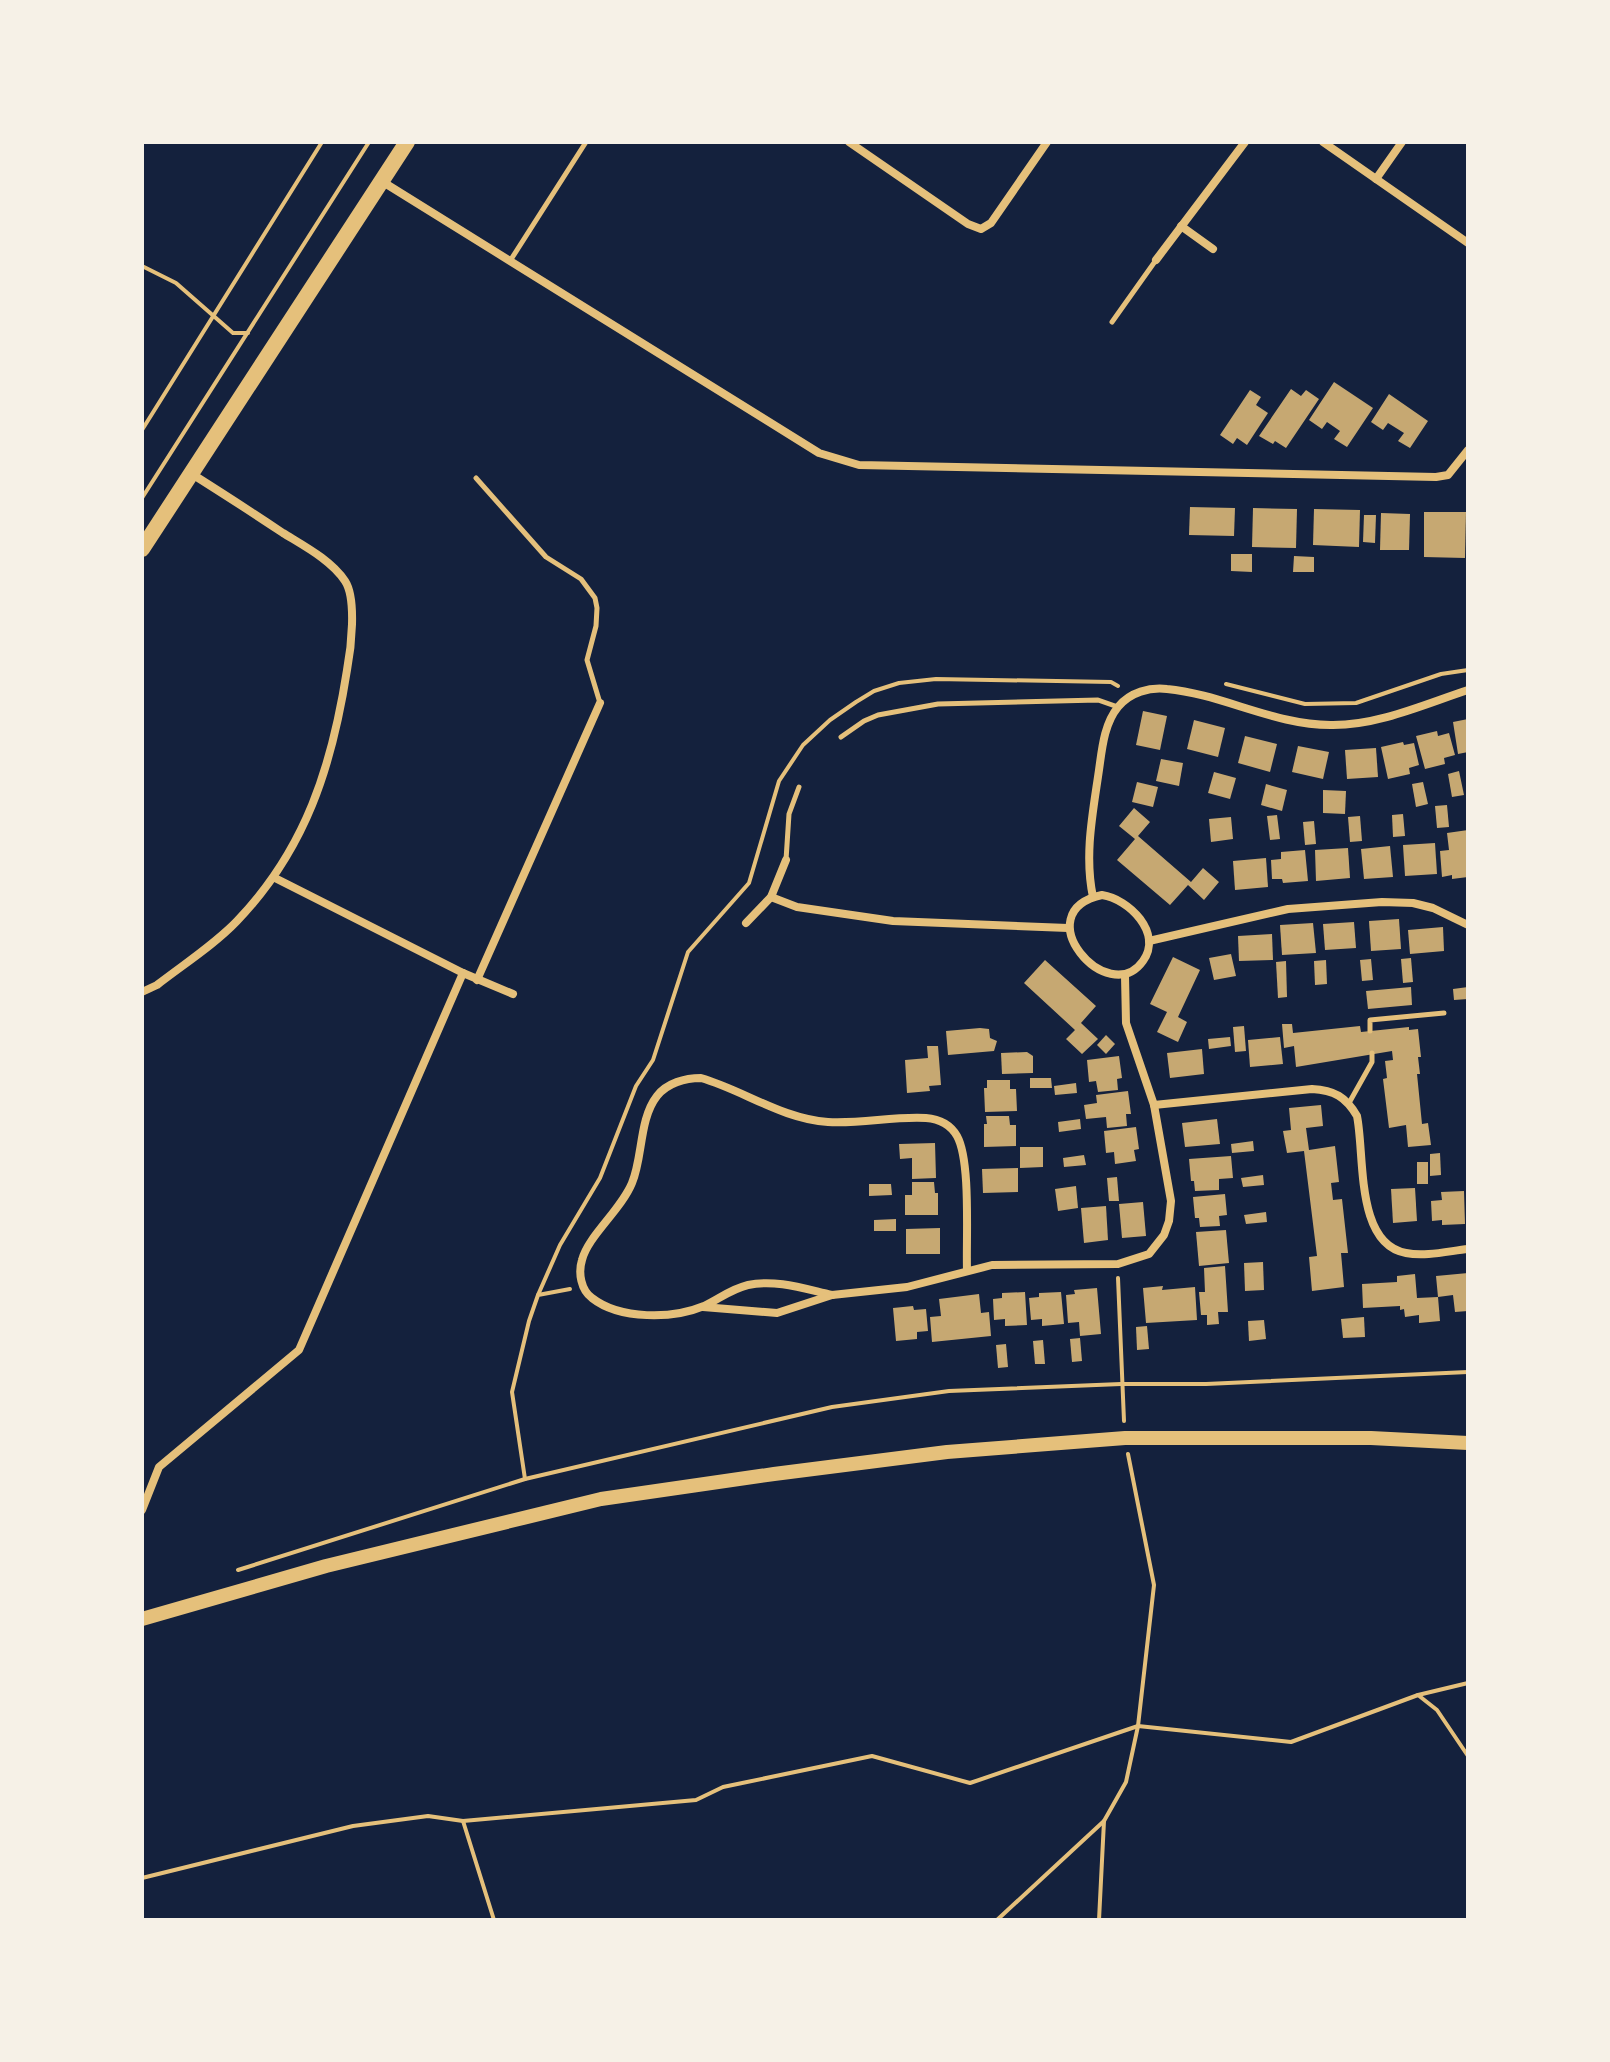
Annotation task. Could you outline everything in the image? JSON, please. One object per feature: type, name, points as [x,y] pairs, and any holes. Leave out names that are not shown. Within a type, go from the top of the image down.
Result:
[{"type":"main road","points":[[142,549],[407,142]]},
{"type":"street","points":[[849,142],[968,224],[981,229],[991,223],[1047,142]]},
{"type":"street","points":[[1156,260],[1245,142]]},
{"type":"street","points":[[1323,142],[1468,243]]},
{"type":"street","points":[[1376,179],[1402,142]]},
{"type":"street","points":[[383,182],[819,453],[859,465],[1436,477],[1448,475],[1468,450]]},
{"type":"street","points":[[1181,226],[1213,249]]},
{"type":"street","points":[[142,992],[168,976],[236,923],[275,878],[296,843],[318,794],[340,718],[350,651],[353,616],[347,582],[323,559],[192,474]]},
{"type":"street","points":[[1093,897],[1088,872],[1091,825],[1104,740],[1118,707],[1133,694],[1167,689],[1268,715],[1333,725],[1365,722],[1468,690]]},
{"type":"street","points":[[477,980],[600,703]]},
{"type":"street","points":[[746,923],[771,897],[786,860]]},
{"type":"street","points":[[275,878],[477,980],[513,994]]},
{"type":"street","points":[[1112,896],[1124,902],[1140,920],[1149,941],[1143,960],[1125,976],[1110,974],[1087,960],[1072,943],[1068,928],[1077,908],[1093,897],[1112,896]]},
{"type":"street","points":[[771,897],[797,907],[893,921],[1068,928]]},
{"type":"street","points":[[1149,941],[1288,909],[1382,902],[1413,903],[1433,908],[1468,925]]},
{"type":"street","points":[[142,1510],[159,1467],[299,1350],[463,973]]},
{"type":"street","points":[[967,1270],[964,1161],[956,1134],[949,1125],[937,1119],[922,1118],[849,1122],[808,1119],[715,1082],[687,1078],[657,1096],[647,1115],[631,1185],[582,1258],[580,1275],[583,1287],[594,1300],[627,1313],[678,1312],[703,1307],[777,1313],[832,1295],[907,1287],[967,1270],[1020,1264],[1118,1264],[1149,1254],[1164,1235],[1171,1201],[1154,1105],[1126,1023],[1125,976]]},
{"type":"street","points":[[1154,1105],[1312,1089],[1338,1094],[1349,1103],[1357,1116],[1367,1208],[1380,1239],[1406,1253],[1468,1249]]},
{"type":"street","points":[[703,1307],[731,1290],[769,1282],[832,1295]]},
{"type":"street","points":[[142,1619],[326,1566],[601,1499],[947,1452],[1125,1438],[1371,1438],[1468,1443]]},
{"type":"lane","points":[[510,261],[586,142]]},
{"type":"lane","points":[[1112,322],[1156,260]]},
{"type":"lane","points":[[476,478],[546,557],[581,579],[595,598],[596,626],[587,660],[600,703]]},
{"type":"lane","points":[[841,737],[878,715],[938,704],[1098,700],[1118,707]]},
{"type":"lane","points":[[786,860],[789,814],[799,787]]},
{"type":"lane","points":[[1370,1031],[1370,1020],[1444,1013]]},
{"type":"lane","points":[[1349,1103],[1372,1062],[1372,1053]]},
{"type":"path","points":[[142,430],[322,142]]},
{"type":"path","points":[[142,498],[369,142]]},
{"type":"path","points":[[142,266],[176,283],[233,333],[248,333]]},
{"type":"path","points":[[1216,681],[1305,704],[1356,703],[1441,674],[1468,670]]},
{"type":"path","points":[[1111,682],[1126,680]]},
{"type":"path","points":[[997,1920],[1104,1821],[1126,1782],[1138,1726],[1154,1585],[1125,1438],[1118,1264]]},
{"type":"path","points":[[525,1479],[512,1392],[529,1321],[538,1295],[583,1287]]},
{"type":"path","points":[[228,1573],[525,1479],[832,1407],[949,1391],[1206,1384],[1468,1372]]},
{"type":"path","points":[[142,1878],[353,1826],[428,1816],[463,1821],[696,1800],[723,1787],[872,1756],[970,1783],[1138,1726],[1291,1742],[1418,1695],[1468,1683]]},
{"type":"path","points":[[1418,1695],[1437,1710],[1468,1756]]},
{"type":"path","points":[[463,1821],[494,1920]]},
{"type":"path","points":[[1099,1920],[1104,1821]]},
{"type":"building","points":[[1334,382],[1373,408],[1347,447],[1334,439],[1340,431],[1327,422],[1322,429],[1309,420]]},
{"type":"building","points":[[1291,389],[1301,396],[1306,390],[1319,399],[1286,448],[1259,436]]},
{"type":"building","points":[[1250,390],[1261,397],[1256,405],[1268,413],[1247,445],[1237,438],[1233,444],[1220,435]]},
{"type":"building","points":[[1389,394],[1428,421],[1410,448],[1398,441],[1404,433],[1388,423],[1383,430],[1371,422]]},
{"type":"building","points":[[1190,507],[1235,508],[1234,536],[1189,535]]},
{"type":"building","points":[[1253,508],[1297,509],[1296,548],[1252,547]]},
{"type":"building","points":[[1314,509],[1360,510],[1359,547],[1313,545]]},
{"type":"building","points":[[1424,512],[1466,512],[1465,558],[1424,557]]},
{"type":"building","points":[[1381,513],[1410,514],[1409,550],[1380,550]]},
{"type":"building","points":[[1364,515],[1376,515],[1375,543],[1363,542]]},
{"type":"building","points":[[1231,554],[1252,554],[1252,572],[1231,571]]},
{"type":"building","points":[[1294,556],[1314,557],[1314,572],[1293,572]]},
{"type":"building","points":[[1143,711],[1167,716],[1160,750],[1136,745]]},
{"type":"building","points":[[1468,719],[1468,752],[1458,754],[1453,722]]},
{"type":"building","points":[[1194,720],[1225,728],[1218,757],[1187,749]]},
{"type":"building","points":[[1437,731],[1438,736],[1449,733],[1455,755],[1444,758],[1445,764],[1425,769],[1416,736]]},
{"type":"building","points":[[1245,736],[1277,744],[1270,772],[1238,763]]},
{"type":"building","points":[[1403,742],[1404,745],[1414,743],[1419,765],[1409,768],[1410,774],[1388,779],[1381,747]]},
{"type":"building","points":[[1298,746],[1329,752],[1323,779],[1292,772]]},
{"type":"building","points":[[1376,748],[1378,777],[1347,779],[1345,750]]},
{"type":"building","points":[[1161,759],[1183,763],[1179,786],[1156,781]]},
{"type":"building","points":[[1459,771],[1464,795],[1452,797],[1448,774]]},
{"type":"building","points":[[1214,772],[1236,778],[1230,799],[1208,793]]},
{"type":"building","points":[[1137,782],[1158,787],[1153,807],[1132,802]]},
{"type":"building","points":[[1423,782],[1428,804],[1416,807],[1412,784]]},
{"type":"building","points":[[1266,784],[1287,790],[1282,811],[1261,805]]},
{"type":"building","points":[[1323,790],[1346,791],[1345,814],[1323,813]]},
{"type":"building","points":[[1447,805],[1449,827],[1437,828],[1435,806]]},
{"type":"building","points":[[1134,808],[1150,822],[1138,836],[1191,882],[1203,868],[1219,882],[1204,900],[1188,885],[1170,905],[1117,860],[1135,839],[1119,826]]},
{"type":"building","points":[[1403,814],[1405,836],[1393,837],[1392,815]]},
{"type":"building","points":[[1277,815],[1280,839],[1270,840],[1267,816]]},
{"type":"building","points":[[1360,816],[1362,841],[1350,842],[1348,817]]},
{"type":"building","points":[[1231,817],[1233,839],[1211,842],[1209,819]]},
{"type":"building","points":[[1314,821],[1316,844],[1305,845],[1303,822]]},
{"type":"building","points":[[1468,830],[1468,877],[1442,877],[1440,851],[1449,850],[1447,833]]},
{"type":"building","points":[[1435,843],[1437,874],[1405,876],[1403,845]]},
{"type":"building","points":[[1390,846],[1393,877],[1364,879],[1361,849]]},
{"type":"building","points":[[1348,848],[1350,878],[1316,881],[1315,850]]},
{"type":"building","points":[[1305,850],[1308,881],[1283,883],[1282,879],[1272,879],[1271,860],[1281,859],[1281,852]]},
{"type":"building","points":[[1266,858],[1268,887],[1235,890],[1233,861]]},
{"type":"building","points":[[1399,919],[1401,949],[1371,951],[1369,921]]},
{"type":"building","points":[[1354,922],[1356,948],[1325,950],[1323,924]]},
{"type":"building","points":[[1313,923],[1316,953],[1282,955],[1280,925]]},
{"type":"building","points":[[1443,927],[1444,951],[1410,954],[1408,930]]},
{"type":"building","points":[[1272,934],[1273,960],[1239,961],[1238,936]]},
{"type":"building","points":[[1231,954],[1236,976],[1214,980],[1209,958]]},
{"type":"building","points":[[1173,957],[1200,970],[1178,1017],[1187,1022],[1178,1042],[1157,1032],[1167,1012],[1150,1004]]},
{"type":"building","points":[[1411,958],[1413,982],[1403,983],[1401,959]]},
{"type":"building","points":[[1371,959],[1373,980],[1362,981],[1360,960]]},
{"type":"building","points":[[1045,960],[1096,1006],[1081,1023],[1098,1039],[1082,1054],[1066,1039],[1075,1030],[1024,983]]},
{"type":"building","points":[[1326,960],[1327,984],[1315,985],[1314,961]]},
{"type":"building","points":[[1286,961],[1287,997],[1278,998],[1276,962]]},
{"type":"building","points":[[1411,987],[1412,1005],[1368,1009],[1366,991]]},
{"type":"building","points":[[1468,987],[1468,999],[1454,1000],[1453,989]]},
{"type":"building","points":[[1282,1024],[1292,1024],[1293,1033],[1360,1026],[1361,1032],[1409,1027],[1409,1030],[1418,1029],[1421,1057],[1418,1057],[1420,1074],[1417,1074],[1422,1124],[1428,1123],[1431,1145],[1408,1147],[1406,1125],[1389,1128],[1383,1079],[1387,1078],[1385,1061],[1393,1060],[1392,1051],[1296,1067],[1294,1046],[1284,1048]]},
{"type":"building","points":[[1244,1026],[1246,1051],[1235,1052],[1233,1027]]},
{"type":"building","points":[[989,1029],[990,1038],[997,1041],[994,1051],[948,1055],[946,1031]]},
{"type":"building","points":[[1106,1035],[1115,1044],[1106,1054],[1097,1045]]},
{"type":"building","points":[[1230,1037],[1231,1046],[1209,1049],[1208,1039]]},
{"type":"building","points":[[1280,1037],[1283,1064],[1250,1067],[1248,1040]]},
{"type":"building","points":[[927,1046],[938,1046],[941,1085],[929,1086],[930,1091],[907,1093],[905,1060],[928,1058]]},
{"type":"building","points":[[1202,1049],[1204,1074],[1170,1078],[1167,1053]]},
{"type":"building","points":[[1027,1052],[1033,1056],[1033,1073],[1002,1074],[1001,1053]]},
{"type":"building","points":[[1119,1056],[1122,1078],[1117,1079],[1118,1090],[1098,1092],[1096,1081],[1089,1082],[1087,1060]]},
{"type":"building","points":[[1030,1078],[1051,1078],[1052,1088],[1030,1088]]},
{"type":"building","points":[[987,1080],[1010,1080],[1010,1089],[1016,1089],[1017,1111],[985,1112],[984,1088],[987,1088]]},
{"type":"building","points":[[1076,1083],[1077,1093],[1055,1095],[1054,1086]]},
{"type":"building","points":[[1128,1091],[1131,1114],[1126,1114],[1127,1126],[1107,1128],[1106,1117],[1086,1119],[1084,1105],[1097,1103],[1096,1095]]},
{"type":"building","points":[[1321,1105],[1323,1126],[1306,1128],[1309,1150],[1335,1146],[1339,1182],[1331,1183],[1333,1200],[1342,1199],[1348,1253],[1341,1253],[1344,1287],[1312,1291],[1309,1257],[1317,1256],[1304,1151],[1287,1153],[1283,1131],[1291,1130],[1289,1108]]},
{"type":"building","points":[[986,1116],[1009,1116],[1010,1125],[1016,1125],[1016,1146],[984,1147]]},
{"type":"building","points":[[1080,1119],[1081,1129],[1059,1132],[1058,1122]]},
{"type":"building","points":[[1217,1119],[1220,1144],[1185,1147],[1182,1123]]},
{"type":"building","points":[[1136,1127],[1139,1149],[1134,1150],[1136,1161],[1115,1164],[1114,1152],[1106,1153],[1104,1131]]},
{"type":"building","points":[[1253,1141],[1254,1151],[1232,1153],[1231,1144]]},
{"type":"building","points":[[935,1143],[936,1178],[912,1179],[912,1158],[900,1159],[899,1144]]},
{"type":"building","points":[[1020,1147],[1043,1147],[1043,1167],[1020,1168]]},
{"type":"building","points":[[1440,1153],[1441,1175],[1430,1176],[1430,1154]]},
{"type":"building","points":[[1084,1155],[1086,1165],[1064,1167],[1063,1158]]},
{"type":"building","points":[[1231,1156],[1233,1178],[1219,1179],[1219,1190],[1195,1191],[1189,1159]]},
{"type":"building","points":[[1417,1162],[1428,1162],[1428,1184],[1417,1184]]},
{"type":"building","points":[[1018,1168],[1018,1192],[983,1193],[982,1169]]},
{"type":"building","points":[[1263,1175],[1264,1185],[1243,1187],[1241,1178]]},
{"type":"building","points":[[1117,1177],[1119,1201],[1109,1201],[1107,1178]]},
{"type":"building","points":[[912,1182],[934,1182],[935,1193],[938,1193],[938,1215],[905,1215],[905,1195],[912,1195]]},
{"type":"building","points":[[869,1184],[891,1184],[892,1195],[869,1196]]},
{"type":"building","points":[[1076,1186],[1078,1208],[1058,1211],[1055,1189]]},
{"type":"building","points":[[1415,1188],[1417,1221],[1393,1223],[1391,1189]]},
{"type":"building","points":[[1464,1191],[1465,1224],[1442,1225],[1442,1220],[1432,1221],[1431,1201],[1442,1200],[1441,1192]]},
{"type":"building","points":[[1225,1194],[1227,1215],[1219,1216],[1220,1226],[1200,1227],[1199,1218],[1195,1218],[1193,1197]]},
{"type":"building","points":[[1143,1202],[1146,1236],[1122,1238],[1119,1204]]},
{"type":"building","points":[[1106,1206],[1108,1240],[1084,1243],[1081,1208]]},
{"type":"building","points":[[1266,1212],[1267,1222],[1246,1224],[1244,1215]]},
{"type":"building","points":[[896,1219],[896,1231],[874,1231],[874,1220]]},
{"type":"building","points":[[940,1228],[940,1254],[906,1254],[906,1229]]},
{"type":"building","points":[[1226,1230],[1229,1263],[1199,1266],[1196,1232]]},
{"type":"building","points":[[1263,1262],[1264,1290],[1245,1291],[1244,1263]]},
{"type":"building","points":[[1225,1266],[1228,1312],[1218,1312],[1219,1324],[1207,1325],[1207,1315],[1201,1315],[1199,1292],[1205,1292],[1204,1268]]},
{"type":"building","points":[[1468,1273],[1468,1311],[1455,1312],[1453,1295],[1438,1297],[1436,1276]]},
{"type":"building","points":[[1415,1274],[1417,1298],[1438,1297],[1440,1321],[1419,1323],[1419,1315],[1405,1317],[1404,1309],[1400,1310],[1400,1306],[1363,1308],[1362,1284],[1397,1282],[1397,1276]]},
{"type":"building","points":[[1163,1286],[1162,1290],[1195,1287],[1197,1320],[1146,1323],[1143,1288]]},
{"type":"building","points":[[1097,1288],[1101,1334],[1080,1336],[1079,1322],[1068,1323],[1066,1295],[1075,1294],[1074,1290]]},
{"type":"building","points":[[1025,1292],[1027,1325],[1005,1326],[1005,1319],[994,1320],[993,1299],[1002,1298],[1002,1293]]},
{"type":"building","points":[[1061,1292],[1064,1324],[1042,1326],[1042,1319],[1031,1320],[1029,1298],[1039,1297],[1039,1293]]},
{"type":"building","points":[[979,1294],[981,1313],[989,1312],[991,1336],[932,1342],[930,1317],[941,1316],[939,1299]]},
{"type":"building","points":[[913,1306],[914,1310],[926,1309],[928,1331],[917,1332],[917,1339],[896,1341],[893,1308]]},
{"type":"building","points":[[1364,1317],[1365,1337],[1343,1338],[1341,1319]]},
{"type":"building","points":[[1264,1320],[1266,1339],[1249,1341],[1248,1321]]},
{"type":"building","points":[[1147,1326],[1149,1349],[1137,1350],[1136,1327]]},
{"type":"building","points":[[1080,1338],[1082,1361],[1072,1362],[1070,1339]]},
{"type":"building","points":[[1043,1340],[1045,1364],[1035,1364],[1033,1341]]},
{"type":"building","points":[[1006,1344],[1008,1367],[998,1368],[996,1345]]}]
